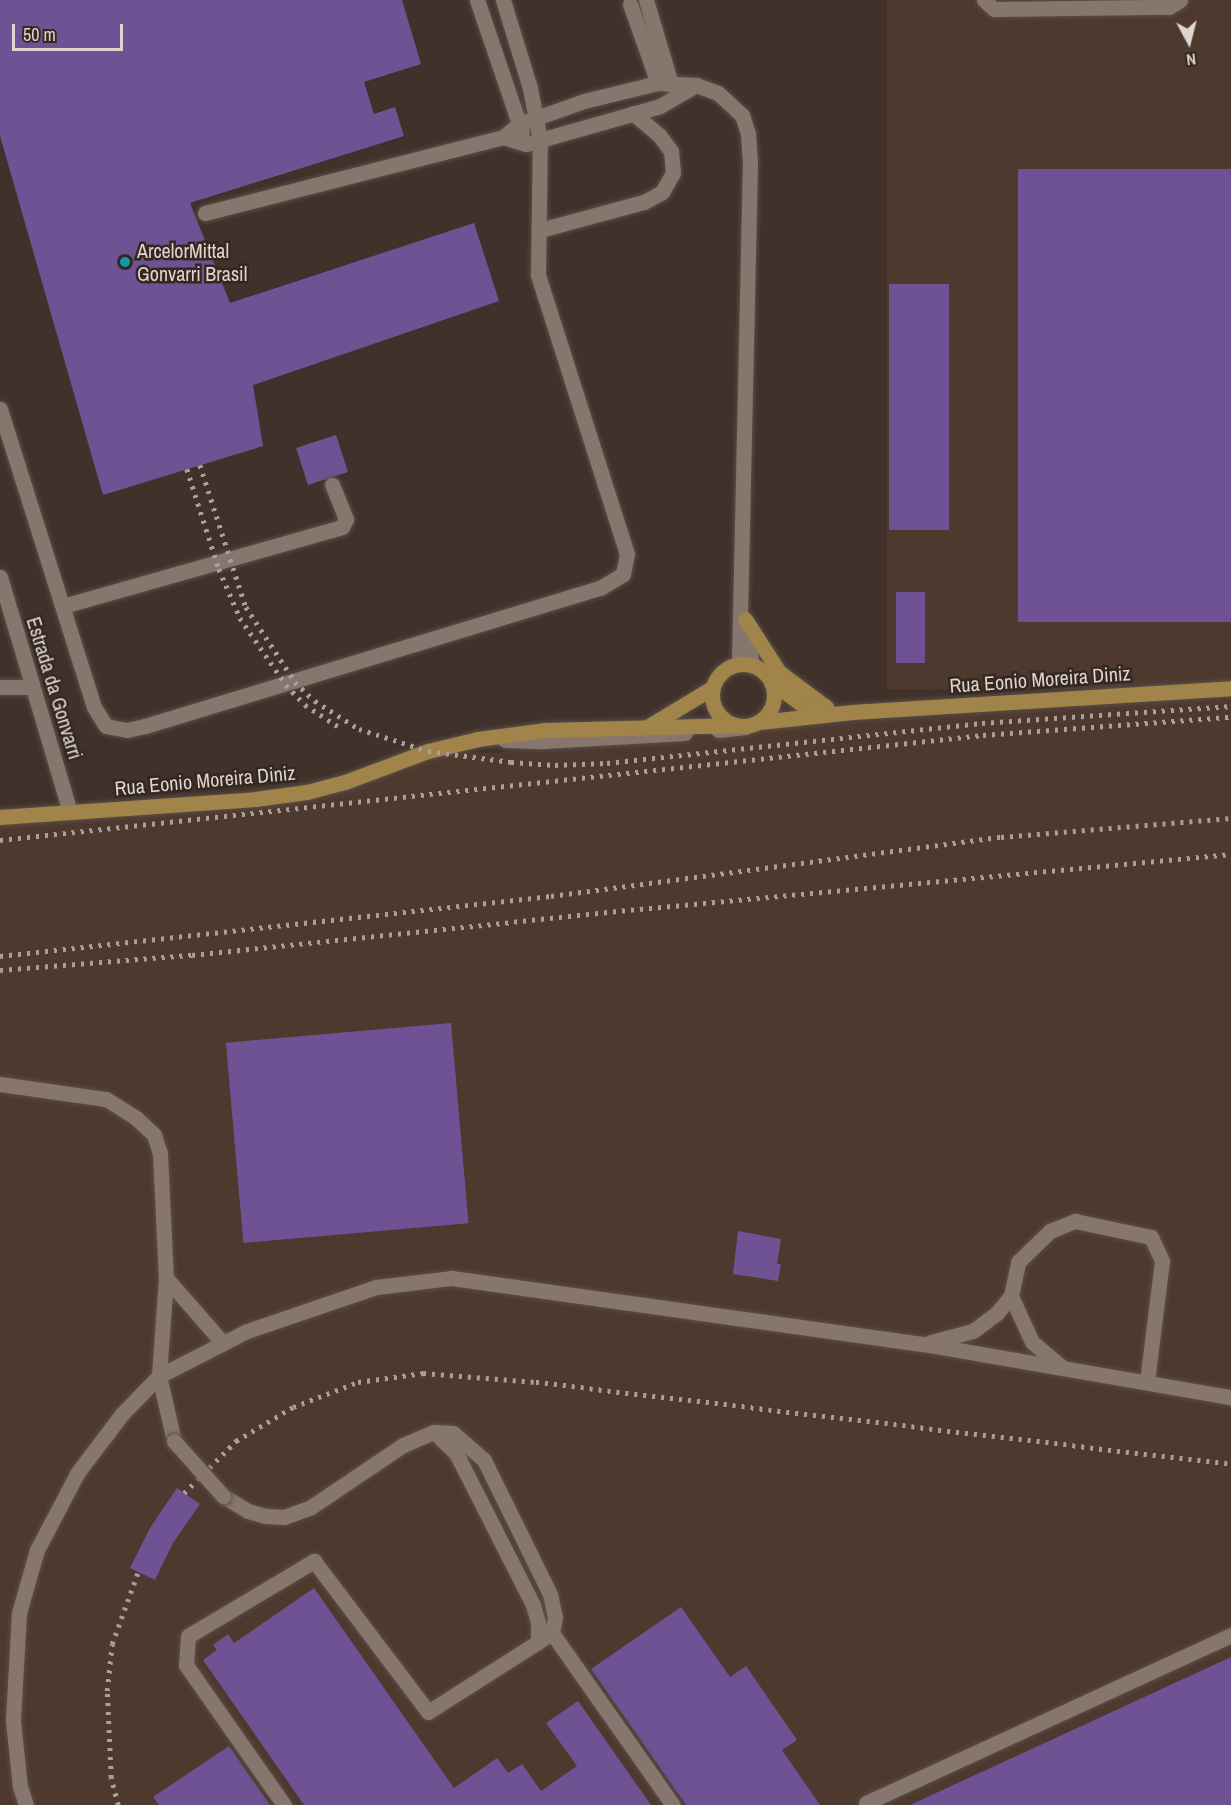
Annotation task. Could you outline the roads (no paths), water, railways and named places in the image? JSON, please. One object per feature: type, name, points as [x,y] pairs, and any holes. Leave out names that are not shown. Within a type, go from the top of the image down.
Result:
[{"type":"main road","points":[[745,619],[779,672],[826,707]]},
{"type":"main road","points":[[745,665],[763,671],[771,682],[775,696],[771,711],[746,725],[719,716],[712,703],[712,688],[718,676],[727,668],[745,665]]},
{"type":"main road","name":"Rua Eonio Moreira Diniz","points":[[771,682],[801,704],[852,712]]},
{"type":"main road","name":"Rua Eonio Moreira Diniz","points":[[650,726],[712,688]]},
{"type":"main road","name":"Rua Eonio Moreira Diniz","points":[[0,817],[255,799],[307,792],[345,782],[412,755],[478,739],[545,730],[746,725],[852,712],[1231,688]]},
{"type":"street","points":[[477,0],[519,124],[533,142]]},
{"type":"street","points":[[0,409],[94,707],[106,726],[127,730],[275,688],[600,588],[622,574],[627,554],[538,274],[539,167],[533,142],[536,119],[530,88],[503,0]]},
{"type":"street","points":[[646,0],[664,83]]},
{"type":"street","points":[[984,0],[994,9],[1169,7],[1180,0]]},
{"type":"street","points":[[630,4],[664,83]]},
{"type":"street","points":[[503,137],[519,124],[584,101],[664,83],[696,85],[718,93],[742,115],[748,134],[746,424],[741,590],[745,665]]},
{"type":"street","points":[[205,213],[503,137],[533,142],[660,106],[696,85]]},
{"type":"street","points":[[540,230],[644,202],[662,192],[673,173],[671,151],[659,135],[633,113]]},
{"type":"street","points":[[63,606],[342,527],[346,519],[332,485]]},
{"type":"street","name":"Estrada da Gonvarri","points":[[0,577],[70,812]]},
{"type":"street","points":[[741,590],[745,619],[745,665]]},
{"type":"street","points":[[0,687],[32,687]]},
{"type":"street","name":"Rua Eonio Moreira Diniz","points":[[478,739],[543,741],[746,725]]},
{"type":"street","points":[[0,1084],[106,1099],[136,1118],[154,1135],[159,1153],[166,1278],[159,1376],[174,1441],[223,1496],[248,1511],[265,1516],[284,1517],[311,1507],[403,1444],[434,1432],[453,1433],[483,1460],[550,1594],[555,1617],[552,1633],[673,1805]]},
{"type":"street","points":[[923,1344],[973,1331],[997,1313],[1011,1296],[1018,1262],[1050,1232],[1075,1221],[1151,1237],[1162,1261],[1147,1382]]},
{"type":"street","points":[[166,1278],[223,1343]]},
{"type":"street","points":[[26,1805],[20,1787],[13,1720],[19,1612],[37,1550],[78,1472],[122,1414],[159,1376],[247,1330],[376,1287],[452,1278],[923,1344],[1231,1397]]},
{"type":"street","points":[[1011,1296],[1032,1342],[1063,1368]]},
{"type":"street","points":[[434,1432],[456,1453],[533,1605],[538,1623],[538,1642]]},
{"type":"street","points":[[284,1805],[186,1665],[188,1636],[314,1561],[428,1712],[552,1633]]},
{"type":"street","points":[[867,1805],[866,1803],[1231,1635]]},
{"type":"railway","points":[[200,465],[246,607],[295,682],[315,701],[359,729],[428,751],[511,762],[555,765],[607,763],[982,723],[1231,706]]},
{"type":"railway","points":[[187,469],[219,569],[240,618],[286,685],[305,705],[342,729]]},
{"type":"railway","points":[[0,840],[983,735],[1231,717]]},
{"type":"railway","points":[[0,956],[551,896],[1001,837],[1231,818]]},
{"type":"railway","points":[[0,970],[192,955],[640,909],[1231,854]]},
{"type":"railway","points":[[184,1493],[236,1441],[293,1407],[358,1382],[423,1373],[536,1382],[1231,1464]]},
{"type":"railway","points":[[118,1805],[111,1778],[107,1691],[112,1644],[138,1572]]},
{"type":"place","name":"ArcelorMittal Gonvarri Brasil","points":[[125,262]]}]
